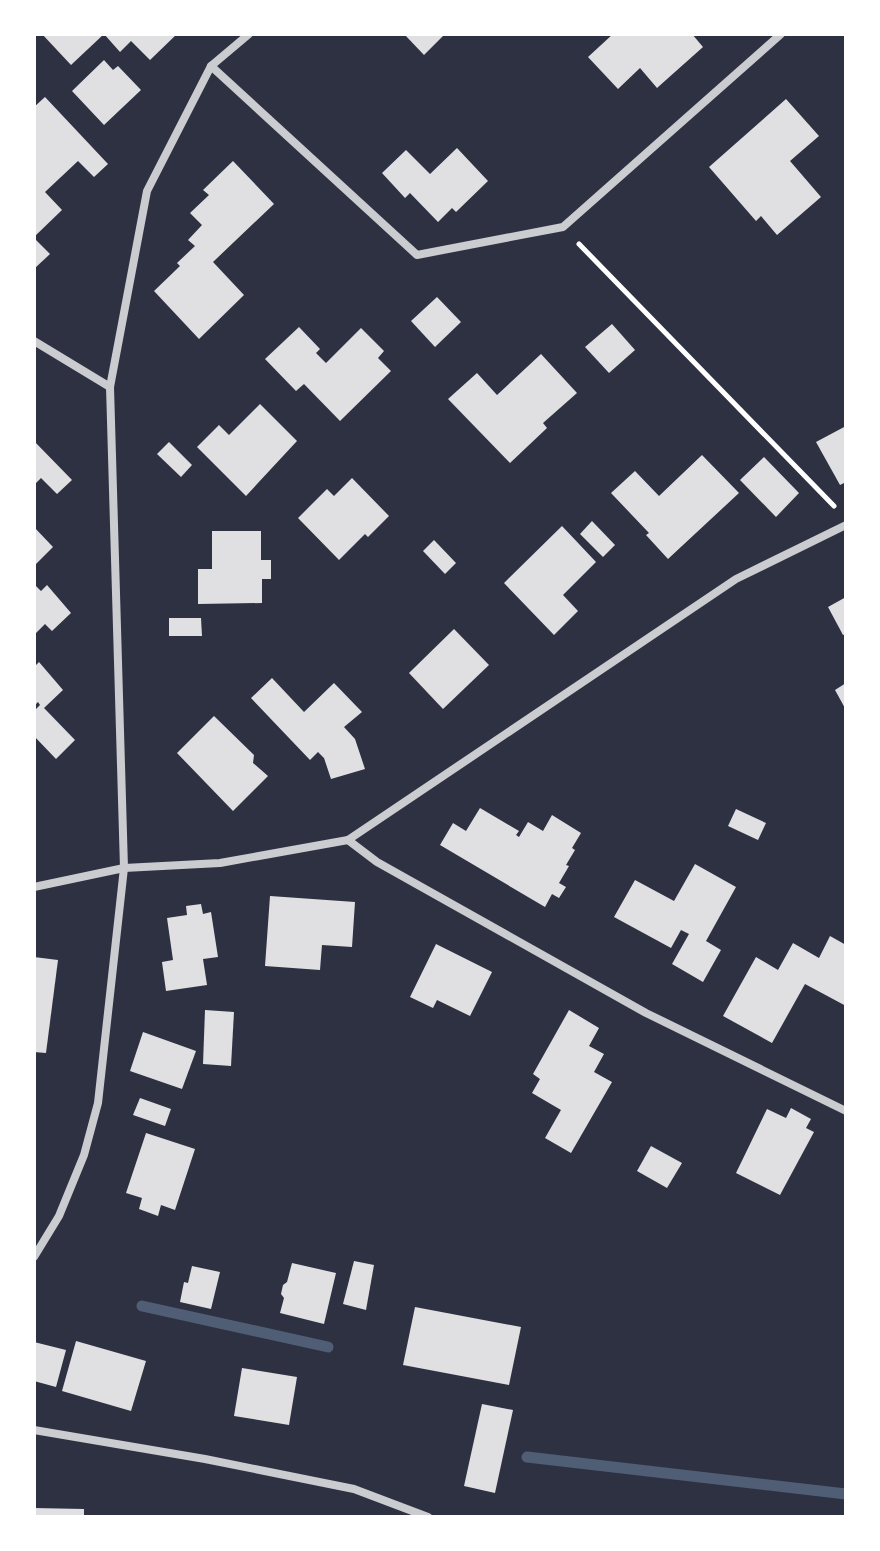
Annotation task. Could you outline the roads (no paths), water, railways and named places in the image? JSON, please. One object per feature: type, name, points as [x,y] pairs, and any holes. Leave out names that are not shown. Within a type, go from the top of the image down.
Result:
[{"type":"street","points":[[34,1257],[59,1216],[84,1155],[98,1103],[124,868],[110,387],[147,191],[211,66],[249,34]]},
{"type":"street","points":[[211,66],[417,255],[563,227],[781,34]]},
{"type":"street","points":[[34,341],[110,387]]},
{"type":"street","points":[[34,887],[124,868],[220,863],[348,840],[736,579],[846,525]]},
{"type":"street","points":[[348,840],[377,862],[646,1013],[846,1111]]},
{"type":"street","points":[[34,1430],[354,1489],[428,1517]]},
{"type":"waterway","points":[[142,1306],[328,1347]]},
{"type":"waterway","points":[[527,1457],[846,1494]]}]
